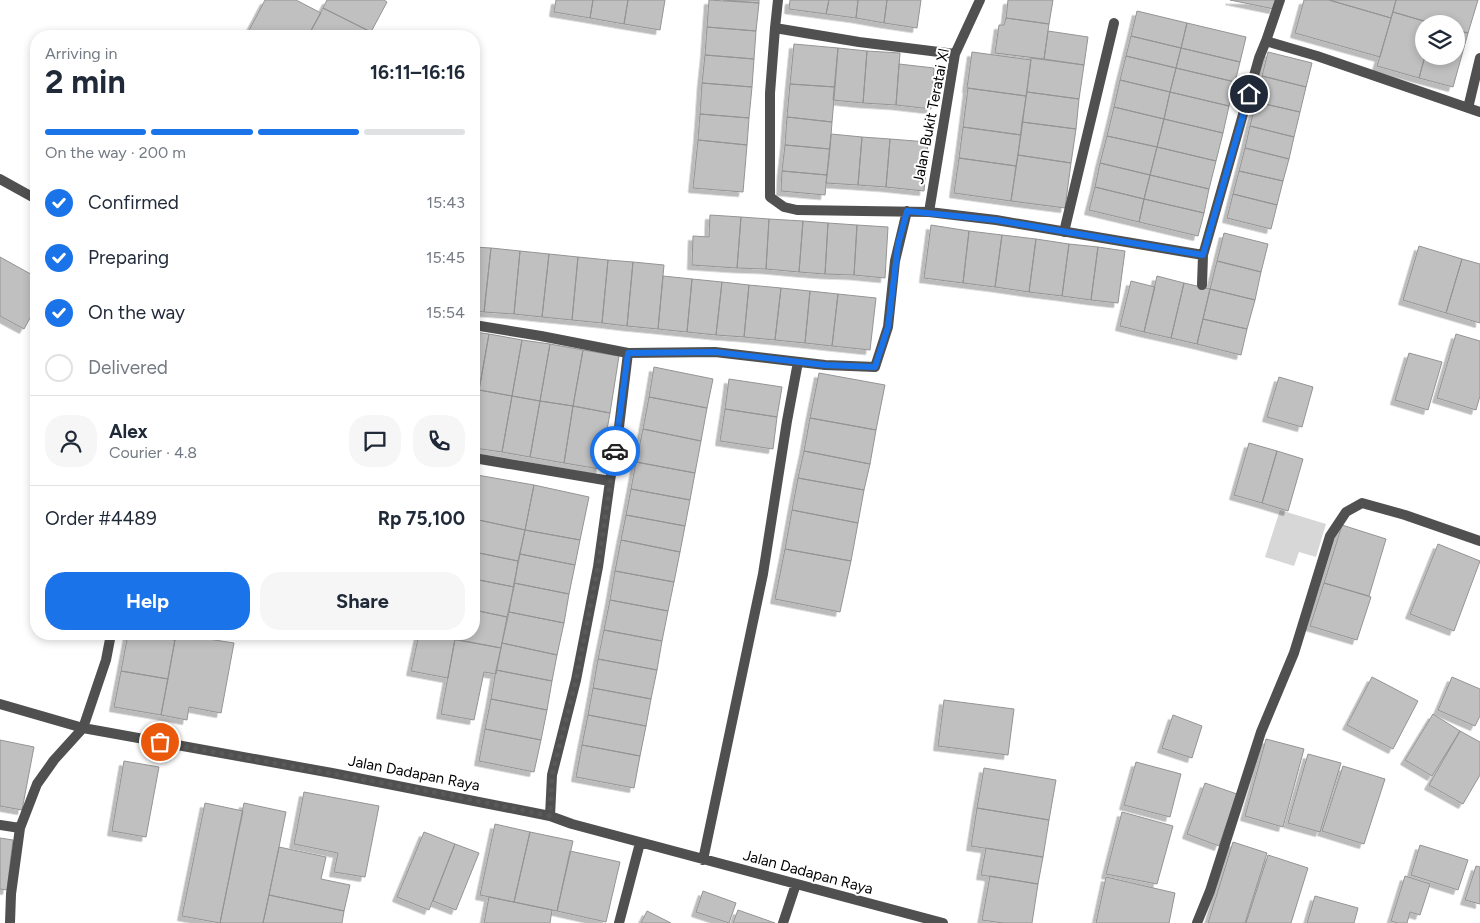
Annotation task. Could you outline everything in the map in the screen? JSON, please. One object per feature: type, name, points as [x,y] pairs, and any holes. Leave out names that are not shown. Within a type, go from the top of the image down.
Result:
[{"type":"street","points":[[778,0],[770,93],[770,197],[784,207],[797,210],[929,212],[996,220],[1203,255]]},
{"type":"street","name":"Jalan Bukit Teratai XI","points":[[929,212],[955,54],[980,0]]},
{"type":"street","points":[[1202,284],[1203,255],[1259,58],[1280,0]]},
{"type":"street","points":[[1064,232],[1114,23]]},
{"type":"street","points":[[775,28],[859,42],[955,54]]},
{"type":"street","points":[[1266,41],[1317,56],[1480,112]]},
{"type":"street","points":[[1468,108],[1480,58]]},
{"type":"street","points":[[0,178],[30,196]]},
{"type":"street","points":[[480,326],[628,353],[715,352],[825,365],[875,367],[888,327],[898,245],[907,211]]},
{"type":"street","points":[[550,816],[552,775],[578,670],[598,567],[628,353]]},
{"type":"street","points":[[704,860],[763,574],[798,362]]},
{"type":"street","points":[[480,459],[610,480]]},
{"type":"street","points":[[1197,923],[1210,892],[1261,732],[1294,653],[1330,536],[1346,512],[1362,503],[1405,515],[1480,541]]},
{"type":"street","points":[[10,923],[11,894],[20,828],[37,784],[54,760],[83,728],[106,660],[110,640]]},
{"type":"street","name":"Jalan Dadapan Raya","points":[[0,704],[83,728],[332,773],[550,816],[640,843],[943,923]]},
{"type":"street","points":[[0,824],[20,828]]},
{"type":"street","points":[[618,923],[640,843]]},
{"type":"street","points":[[783,923],[796,884]]},
{"type":"shaded area","points":[[1280,510],[1326,524],[1316,557],[1299,552],[1294,566],[1265,557]]},
{"type":"building","points":[[265,0],[296,0],[321,13],[311,30],[249,30]]},
{"type":"building","points":[[327,0],[384,0],[387,2],[372,30],[367,30],[323,8]]},
{"type":"building","points":[[556,0],[593,0],[590,18],[554,12]]},
{"type":"building","points":[[593,0],[628,0],[624,24],[590,18]]},
{"type":"building","points":[[628,0],[665,0],[660,30],[624,24]]},
{"type":"building","points":[[709,0],[759,3],[756,31],[707,27]]},
{"type":"building","points":[[723,0],[759,0],[759,3]]},
{"type":"building","points":[[790,0],[829,0],[826,14],[789,9]]},
{"type":"building","points":[[829,0],[858,0],[856,18],[826,14]]},
{"type":"building","points":[[858,0],[887,0],[884,23],[856,18]]},
{"type":"building","points":[[887,0],[921,0],[917,28],[884,23]]},
{"type":"building","points":[[1008,0],[1053,0],[1049,24],[1006,18]]},
{"type":"building","points":[[1230,0],[1276,0],[1274,9]]},
{"type":"building","points":[[1304,0],[1329,0],[1391,18],[1380,57],[1295,33]]},
{"type":"building","points":[[1329,0],[1396,0],[1391,18]]},
{"type":"building","points":[[1396,0],[1478,0],[1468,33],[1465,32],[1465,15],[1415,15],[1415,18],[1393,12]]},
{"type":"building","points":[[323,8],[367,30],[311,30]]},
{"type":"building","points":[[1137,11],[1187,23],[1181,48],[1131,36]]},
{"type":"building","points":[[1393,12],[1415,18],[1415,65],[1423,65],[1419,78],[1377,66]]},
{"type":"building","points":[[1006,18],[1049,24],[1044,59],[995,53],[999,25],[1004,25]]},
{"type":"building","points":[[1187,23],[1246,37],[1240,62],[1181,48]]},
{"type":"building","points":[[707,27],[756,31],[754,59],[705,55]]},
{"type":"building","points":[[1048,31],[1088,37],[1084,65],[1044,59]]},
{"type":"building","points":[[1465,32],[1468,33],[1465,44]]},
{"type":"building","points":[[1131,36],[1181,48],[1176,68],[1126,56]]},
{"type":"building","points":[[794,44],[838,48],[835,87],[790,84]]},
{"type":"building","points":[[838,48],[867,51],[863,103],[833,100]]},
{"type":"building","points":[[1181,48],[1240,62],[1235,82],[1176,68]]},
{"type":"building","points":[[867,51],[900,53],[896,105],[863,103]]},
{"type":"building","points":[[972,52],[1031,60],[1026,96],[967,88]]},
{"type":"building","points":[[1268,52],[1312,63],[1306,87],[1262,76]]},
{"type":"building","points":[[705,55],[754,59],[752,87],[702,83]]},
{"type":"building","points":[[1126,56],[1176,68],[1170,92],[1120,80]]},
{"type":"building","points":[[1031,58],[1084,65],[1079,99],[1027,92]]},
{"type":"building","points":[[899,64],[934,68],[931,109],[896,105]]},
{"type":"building","points":[[1423,65],[1459,65],[1453,87],[1419,78]]},
{"type":"building","points":[[1176,68],[1235,82],[1229,106],[1170,92]]},
{"type":"building","points":[[1262,76],[1306,87],[1300,112],[1256,102]]},
{"type":"building","points":[[1120,80],[1170,92],[1164,119],[1114,107]]},
{"type":"building","points":[[702,83],[752,87],[749,118],[700,114]]},
{"type":"building","points":[[790,84],[835,87],[832,122],[787,117]]},
{"type":"building","points":[[968,88],[1026,96],[1021,135],[963,127]]},
{"type":"building","points":[[1027,92],[1079,99],[1076,129],[1022,122]]},
{"type":"building","points":[[1170,92],[1229,106],[1223,133],[1164,119]]},
{"type":"building","points":[[1256,102],[1300,112],[1294,137],[1250,126]]},
{"type":"building","points":[[1114,107],[1164,119],[1157,147],[1107,136]]},
{"type":"building","points":[[700,114],[749,118],[747,145],[698,140]]},
{"type":"building","points":[[787,117],[832,122],[830,149],[785,145]]},
{"type":"building","points":[[1164,119],[1223,133],[1216,161],[1157,147]]},
{"type":"building","points":[[1022,122],[1076,129],[1071,163],[1018,155]]},
{"type":"building","points":[[1250,126],[1294,137],[1289,159],[1245,148]]},
{"type":"building","points":[[963,127],[1021,135],[1016,166],[959,158]]},
{"type":"building","points":[[831,134],[862,137],[858,185],[826,183]]},
{"type":"building","points":[[1107,136],[1157,147],[1150,175],[1100,163]]},
{"type":"building","points":[[862,137],[890,139],[886,187],[858,185]]},
{"type":"building","points":[[890,139],[928,142],[924,191],[886,187]]},
{"type":"building","points":[[698,140],[747,145],[743,192],[693,188]]},
{"type":"building","points":[[785,145],[830,149],[827,175],[782,171]]},
{"type":"building","points":[[1157,147],[1216,161],[1209,189],[1150,175]]},
{"type":"building","points":[[1245,148],[1289,159],[1283,181],[1239,171]]},
{"type":"building","points":[[1018,155],[1071,163],[1065,208],[1011,201]]},
{"type":"building","points":[[959,158],[1016,166],[1011,201],[954,193]]},
{"type":"building","points":[[1100,163],[1150,175],[1144,199],[1095,187]]},
{"type":"building","points":[[782,171],[827,175],[825,195],[781,191]]},
{"type":"building","points":[[1239,171],[1283,181],[1277,205],[1233,194]]},
{"type":"building","points":[[1150,175],[1209,189],[1204,213],[1144,199]]},
{"type":"building","points":[[1095,187],[1144,199],[1139,222],[1089,210]]},
{"type":"building","points":[[1233,194],[1277,205],[1271,229],[1227,218]]},
{"type":"building","points":[[1144,199],[1204,213],[1198,236],[1139,222]]},
{"type":"building","points":[[710,215],[741,217],[737,268],[692,265],[693,236],[709,237]]},
{"type":"building","points":[[741,217],[769,219],[766,269],[737,268]]},
{"type":"building","points":[[769,219],[803,221],[799,272],[766,269]]},
{"type":"building","points":[[803,221],[828,223],[825,274],[799,272]]},
{"type":"building","points":[[828,223],[857,225],[854,275],[825,274]]},
{"type":"building","points":[[857,225],[888,227],[885,278],[854,275]]},
{"type":"building","points":[[931,225],[969,231],[963,283],[924,278]]},
{"type":"building","points":[[969,231],[1002,235],[995,287],[963,283]]},
{"type":"building","points":[[1224,233],[1268,244],[1261,272],[1217,261]]},
{"type":"building","points":[[1002,235],[1036,239],[1029,292],[995,287]]},
{"type":"building","points":[[1036,239],[1069,244],[1062,296],[1029,292]]},
{"type":"building","points":[[1069,244],[1098,247],[1091,300],[1062,296]]},
{"type":"building","points":[[1419,246],[1462,259],[1446,313],[1403,300]]},
{"type":"building","points":[[480,247],[491,248],[484,312],[480,312]]},
{"type":"building","points":[[1098,247],[1125,251],[1118,303],[1091,300]]},
{"type":"building","points":[[491,248],[520,251],[514,314],[484,312]]},
{"type":"building","points":[[520,251],[549,254],[542,317],[514,314]]},
{"type":"building","points":[[549,254],[578,257],[572,320],[542,317]]},
{"type":"building","points":[[0,257],[30,274],[30,318],[24,329],[0,316]]},
{"type":"building","points":[[578,257],[608,260],[602,323],[572,320]]},
{"type":"building","points":[[1462,259],[1480,264],[1480,323],[1446,313]]},
{"type":"building","points":[[608,260],[633,262],[627,326],[602,323]]},
{"type":"building","points":[[1217,261],[1261,272],[1255,300],[1210,289]]},
{"type":"building","points":[[633,262],[664,265],[658,329],[627,326]]},
{"type":"building","points":[[663,276],[692,279],[687,332],[658,329]]},
{"type":"building","points":[[1157,276],[1184,283],[1171,338],[1144,332]]},
{"type":"building","points":[[692,279],[722,282],[716,335],[687,332]]},
{"type":"building","points":[[1131,281],[1155,287],[1144,332],[1120,326]]},
{"type":"building","points":[[722,282],[749,285],[744,337],[716,335]]},
{"type":"building","points":[[1184,283],[1210,289],[1197,344],[1171,338]]},
{"type":"building","points":[[749,285],[781,288],[775,340],[744,337]]},
{"type":"building","points":[[781,288],[810,291],[805,343],[775,340]]},
{"type":"building","points":[[1210,289],[1255,300],[1247,329],[1203,319]]},
{"type":"building","points":[[810,291],[838,294],[832,346],[805,343]]},
{"type":"building","points":[[838,294],[876,298],[870,350],[832,346]]},
{"type":"building","points":[[1203,319],[1247,329],[1241,355],[1197,344]]},
{"type":"building","points":[[480,333],[489,334],[480,384]]},
{"type":"building","points":[[489,334],[522,340],[512,396],[480,390]]},
{"type":"building","points":[[1456,334],[1480,341],[1480,396],[1476,410],[1437,398]]},
{"type":"building","points":[[522,340],[550,344],[540,401],[512,396]]},
{"type":"building","points":[[550,344],[583,350],[573,406],[540,401]]},
{"type":"building","points":[[583,350],[619,356],[610,413],[573,406]]},
{"type":"building","points":[[1409,353],[1442,362],[1428,410],[1395,400]]},
{"type":"building","points":[[654,367],[713,379],[707,408],[649,397]]},
{"type":"building","points":[[819,373],[885,385],[876,430],[810,418]]},
{"type":"building","points":[[1279,377],[1313,387],[1302,427],[1267,417]]},
{"type":"building","points":[[729,379],[782,387],[777,417],[725,409]]},
{"type":"building","points":[[480,390],[512,396],[502,452],[480,449]]},
{"type":"building","points":[[512,396],[540,401],[530,457],[502,452]]},
{"type":"building","points":[[649,397],[707,408],[701,441],[643,429]]},
{"type":"building","points":[[540,401],[573,406],[564,463],[530,457]]},
{"type":"building","points":[[573,406],[610,413],[600,469],[564,463]]},
{"type":"building","points":[[725,409],[777,417],[773,449],[720,441]]},
{"type":"building","points":[[810,418],[876,430],[870,464],[804,451]]},
{"type":"building","points":[[643,429],[701,441],[695,473],[636,462]]},
{"type":"building","points":[[1249,443],[1277,451],[1262,503],[1234,495]]},
{"type":"building","points":[[804,451],[870,464],[864,490],[798,478]]},
{"type":"building","points":[[1277,451],[1303,459],[1288,511],[1262,503]]},
{"type":"building","points":[[636,462],[695,473],[690,500],[631,489]]},
{"type":"building","points":[[480,476],[534,485],[525,530],[480,520]]},
{"type":"building","points":[[798,478],[864,490],[858,523],[792,510]]},
{"type":"building","points":[[534,485],[589,497],[580,540],[525,530]]},
{"type":"building","points":[[631,489],[690,500],[685,526],[626,515]]},
{"type":"building","points":[[792,510],[858,523],[851,561],[785,549]]},
{"type":"building","points":[[626,515],[685,526],[680,552],[621,540]]},
{"type":"building","points":[[480,520],[525,530],[518,561],[480,553]]},
{"type":"building","points":[[1342,525],[1386,539],[1369,596],[1324,583]]},
{"type":"building","points":[[525,530],[580,540],[575,565],[520,554]]},
{"type":"building","points":[[621,540],[680,552],[674,582],[615,571]]},
{"type":"building","points":[[1438,544],[1480,561],[1454,631],[1410,614]]},
{"type":"building","points":[[785,549],[851,561],[840,612],[775,599]]},
{"type":"building","points":[[480,553],[518,561],[514,587],[480,580]]},
{"type":"building","points":[[520,554],[575,565],[569,594],[514,583]]},
{"type":"building","points":[[615,571],[674,582],[668,611],[610,600]]},
{"type":"building","points":[[480,580],[514,587],[507,617],[480,611]]},
{"type":"building","points":[[514,583],[569,594],[564,623],[509,612]]},
{"type":"building","points":[[1324,583],[1371,597],[1357,640],[1310,626]]},
{"type":"building","points":[[610,600],[668,611],[662,641],[604,630]]},
{"type":"building","points":[[480,611],[507,617],[501,648],[456,640],[480,640]]},
{"type":"building","points":[[509,612],[564,623],[557,655],[502,643]]},
{"type":"building","points":[[604,630],[662,641],[657,670],[598,659]]},
{"type":"building","points":[[127,640],[175,640],[168,679],[121,671]]},
{"type":"building","points":[[175,640],[215,640],[234,643],[221,713],[189,707],[187,720],[161,715]]},
{"type":"building","points":[[418,640],[455,640],[448,678],[411,671]]},
{"type":"building","points":[[455,640],[501,648],[496,674],[484,672],[474,720],[441,714]]},
{"type":"building","points":[[502,643],[557,655],[552,681],[496,670]]},
{"type":"building","points":[[598,659],[657,670],[651,699],[593,688]]},
{"type":"building","points":[[496,670],[552,681],[547,710],[491,699]]},
{"type":"building","points":[[121,671],[168,679],[161,715],[114,707]]},
{"type":"building","points":[[1372,677],[1418,701],[1393,749],[1347,725]]},
{"type":"building","points":[[1452,677],[1480,689],[1480,716],[1475,726],[1438,710]]},
{"type":"building","points":[[593,688],[651,699],[646,726],[588,715]]},
{"type":"building","points":[[491,699],[547,710],[541,740],[485,729]]},
{"type":"building","points":[[944,700],[1014,709],[1008,755],[938,746]]},
{"type":"building","points":[[1433,714],[1460,731],[1432,776],[1405,760]]},
{"type":"building","points":[[588,715],[646,726],[640,756],[582,745]]},
{"type":"building","points":[[1173,715],[1202,726],[1192,758],[1162,748]]},
{"type":"building","points":[[485,729],[541,740],[534,772],[479,761]]},
{"type":"building","points":[[1460,731],[1480,742],[1480,775],[1463,804],[1429,785]]},
{"type":"building","points":[[1266,739],[1304,749],[1283,827],[1245,816]]},
{"type":"building","points":[[0,740],[34,747],[22,810],[0,806]]},
{"type":"building","points":[[582,745],[640,756],[634,788],[576,777]]},
{"type":"building","points":[[1308,754],[1341,763],[1320,832],[1288,823]]},
{"type":"building","points":[[124,761],[159,767],[146,837],[112,831]]},
{"type":"building","points":[[1136,762],[1181,774],[1170,817],[1124,805]]},
{"type":"building","points":[[1343,766],[1385,779],[1364,844],[1322,831]]},
{"type":"building","points":[[984,768],[1056,780],[1049,820],[977,808]]},
{"type":"building","points":[[1205,783],[1237,794],[1219,846],[1187,834]]},
{"type":"building","points":[[304,792],[379,806],[365,877],[334,872],[338,853],[294,844]]},
{"type":"building","points":[[205,803],[243,811],[220,923],[182,916]]},
{"type":"building","points":[[244,803],[286,812],[263,923],[220,923]]},
{"type":"building","points":[[977,808],[1049,820],[1043,857],[971,846]]},
{"type":"building","points":[[1122,812],[1173,826],[1157,884],[1106,874]]},
{"type":"building","points":[[495,824],[530,832],[514,902],[480,895]]},
{"type":"building","points":[[424,832],[455,844],[429,910],[397,897]]},
{"type":"building","points":[[530,832],[573,841],[557,911],[514,902]]},
{"type":"building","points":[[0,838],[13,840],[7,890],[0,889]]},
{"type":"building","points":[[1233,842],[1267,853],[1245,923],[1208,923]]},
{"type":"building","points":[[455,844],[479,853],[456,910],[433,901]]},
{"type":"building","points":[[1420,845],[1468,860],[1458,890],[1411,875]]},
{"type":"building","points":[[279,847],[326,857],[321,879],[350,885],[344,911],[269,895]]},
{"type":"building","points":[[986,848],[1043,857],[1038,884],[981,875]]},
{"type":"building","points":[[570,851],[620,862],[606,922],[557,911]]},
{"type":"building","points":[[1268,855],[1308,868],[1291,923],[1246,923]]},
{"type":"building","points":[[1476,866],[1480,867],[1480,904],[1465,900]]},
{"type":"building","points":[[990,876],[1038,884],[1032,923],[1003,923],[982,920]]},
{"type":"building","points":[[1405,876],[1430,884],[1420,915],[1410,912],[1407,923],[1398,923],[1391,921]]},
{"type":"building","points":[[1106,877],[1175,893],[1169,923],[1096,923]]},
{"type":"building","points":[[703,891],[736,903],[729,923],[696,912]]},
{"type":"building","points":[[269,895],[344,911],[342,923],[263,923]]},
{"type":"building","points":[[1315,896],[1358,908],[1354,923],[1307,923]]},
{"type":"building","points":[[489,897],[552,910],[550,923],[484,923]]},
{"type":"building","points":[[738,910],[775,923],[733,923]]},
{"type":"building","points":[[647,911],[671,923],[641,923]]},
{"type":"way so far","points":[[160,742],[448,795],[550,816],[552,775],[576,680],[598,567],[615,451]]},
{"type":"route","points":[[615,451],[628,353],[715,352],[825,365],[875,367],[888,327],[895,261],[907,211],[996,220],[1203,255],[1249,94]]}]
